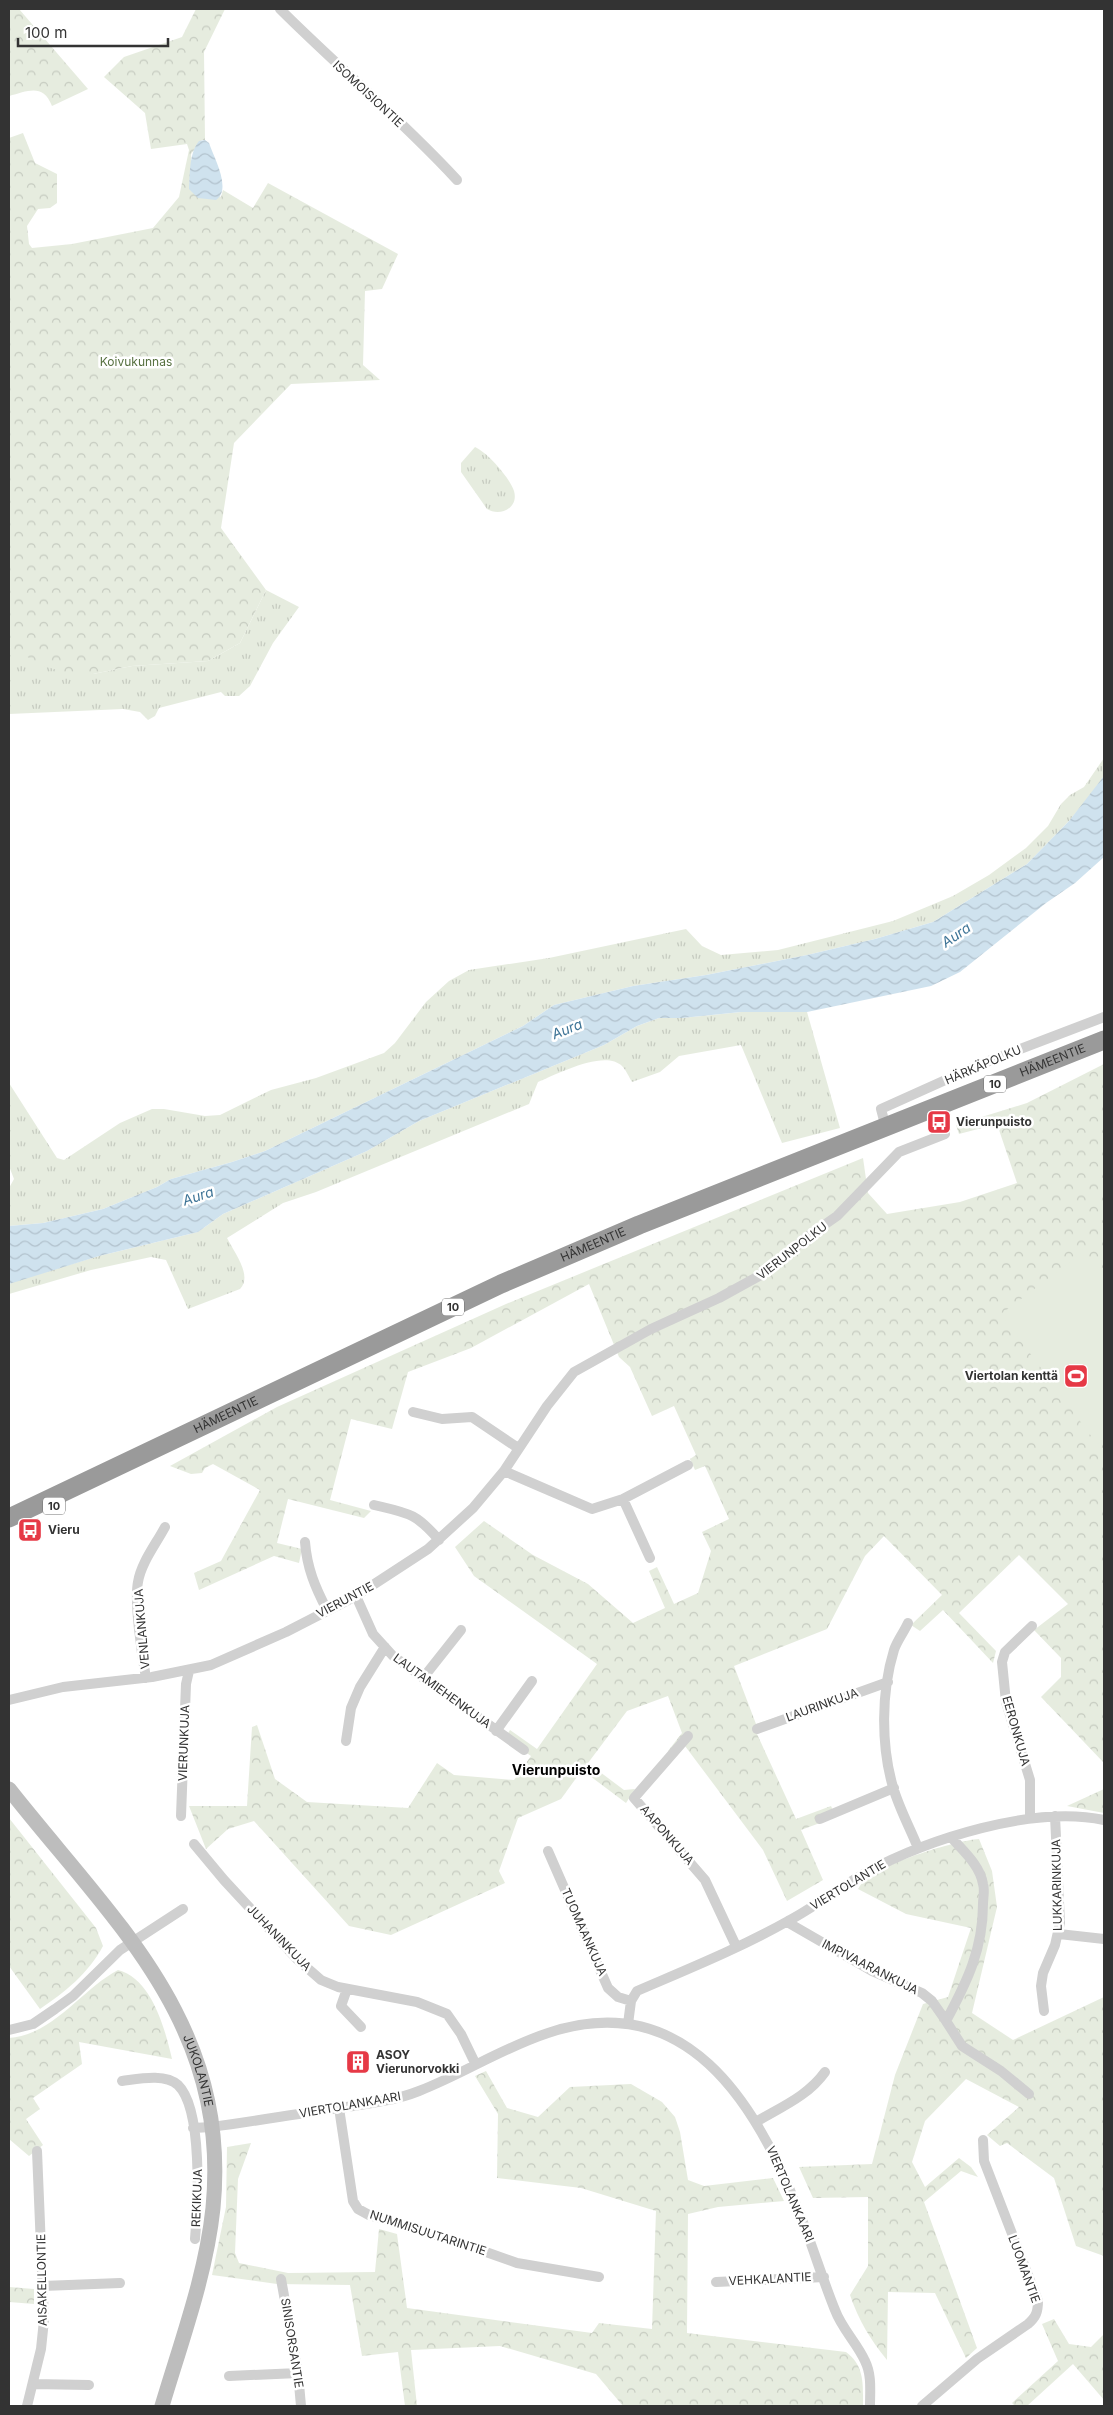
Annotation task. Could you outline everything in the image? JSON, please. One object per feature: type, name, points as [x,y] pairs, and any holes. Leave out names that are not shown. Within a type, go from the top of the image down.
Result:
[{"type":"highway","name":"HÄMEENTIE","points":[[9,1518],[501,1284],[639,1225],[1104,1040]]},
{"type":"highway","name":"HÄMEENTIE","points":[[9,1528],[69,1498],[95,1478]]},
{"type":"street","name":"ISOMOISIONTIE","points":[[280,9],[330,59],[432,153],[457,180]]},
{"type":"street","name":"HÄRKÄPOLKU","points":[[886,1128],[881,1109],[981,1064],[1104,1017]]},
{"type":"street","name":"VIERUNPOLKU","points":[[597,1360],[651,1329],[719,1298],[768,1272],[836,1216],[899,1152],[944,1134]]},
{"type":"street","name":"VIERUNTIE","points":[[9,1700],[63,1687],[146,1678],[189,1671],[223,1661],[286,1632],[356,1596],[428,1549],[473,1508],[504,1471],[518,1448],[574,1372],[597,1360]]},
{"type":"street","points":[[413,1412],[442,1419],[472,1416],[518,1448]]},
{"type":"street","points":[[504,1471],[592,1509],[623,1499],[688,1465]]},
{"type":"street","points":[[623,1499],[650,1558]]},
{"type":"street","points":[[374,1506],[411,1515],[423,1521],[439,1540]]},
{"type":"street","name":"VENLANKUJA","points":[[146,1678],[138,1603],[138,1582],[148,1556],[165,1527]]},
{"type":"street","points":[[305,1542],[306,1563],[327,1610]]},
{"type":"street","name":"LAUTAMIEHENKUJA","points":[[356,1596],[373,1634],[385,1647],[423,1678],[524,1750]]},
{"type":"street","points":[[908,1623],[895,1648],[888,1682],[886,1725],[888,1764],[894,1788],[918,1848]]},
{"type":"street","name":"EERONKUJA","points":[[1030,1818],[1030,1780],[1006,1702],[1002,1662],[1005,1652],[1032,1626]]},
{"type":"street","points":[[423,1678],[461,1630]]},
{"type":"street","points":[[346,1741],[351,1708],[360,1687],[385,1647]]},
{"type":"street","name":"VIERUNKUJA","points":[[181,1816],[186,1684],[189,1671]]},
{"type":"street","points":[[496,1730],[532,1681]]},
{"type":"street","name":"LAURINKUJA","points":[[757,1729],[888,1682]]},
{"type":"street","name":"AAPONKUJA","points":[[688,1736],[634,1798],[705,1880],[736,1946]]},
{"type":"street","points":[[820,1819],[894,1788]]},
{"type":"street","name":"JUKOLANTIE","points":[[9,1789],[133,1941],[162,1985],[182,2024],[207,2094],[212,2127],[213,2209],[205,2255],[162,2406]]},
{"type":"street","name":"VIERTOLANTIE","points":[[631,2000],[637,1992],[787,1922],[864,1874],[918,1848],[951,1837],[1030,1818],[1069,1815],[1104,1820]]},
{"type":"street","name":"LUKKARINKUJA","points":[[1044,2011],[1041,1986],[1043,1973],[1059,1934],[1055,1816]]},
{"type":"street","points":[[946,2021],[968,1979],[978,1949],[983,1919],[984,1884],[972,1860],[951,1837]]},
{"type":"street","name":"JUHANINKUJA","points":[[194,1844],[224,1880],[297,1959],[320,1980],[348,1989],[417,2002],[446,2014],[461,2034],[475,2063]]},
{"type":"street","name":"TUOMAANKUJA","points":[[548,1851],[608,1988],[618,1997],[631,2000]]},
{"type":"street","points":[[9,2030],[33,2024],[55,2009],[73,1996],[120,1950],[183,1909]]},
{"type":"street","name":"IMPIVAARANKUJA","points":[[787,1922],[863,1966],[922,1993],[932,2001],[962,2046],[1002,2071],[1029,2094]]},
{"type":"street","points":[[1059,1934],[1104,1939]]},
{"type":"street","points":[[348,1989],[341,2006],[360,2027]]},
{"type":"street","points":[[628,2024],[631,2000]]},
{"type":"street","name":"VIERTOLANKAARI","points":[[212,2127],[378,2103],[418,2092],[475,2063],[521,2043],[574,2026],[599,2022],[628,2024],[660,2032],[689,2048],[716,2069],[739,2096],[756,2122],[785,2177],[824,2277],[835,2312],[866,2362],[870,2380],[870,2406]]},
{"type":"street","points":[[756,2122],[802,2096],[816,2084],[825,2072]]},
{"type":"street","name":"REKIKUJA","points":[[122,2081],[150,2078],[164,2079],[177,2084],[187,2098],[199,2168],[199,2201],[195,2239]]},
{"type":"street","name":"NUMMISUUTARINTIE","points":[[339,2108],[352,2201],[358,2209],[369,2215],[452,2240],[517,2263],[599,2276]]},
{"type":"street","points":[[192,2128],[212,2127]]},
{"type":"street","name":"LUOMANTIE","points":[[922,2406],[977,2359],[1028,2324],[1035,2318],[1038,2310],[1038,2301],[984,2161],[983,2140]]},
{"type":"street","name":"AISAKELLONTIE","points":[[26,2406],[41,2348],[43,2286],[37,2151]]},
{"type":"street","name":"VEHKALANTIE","points":[[716,2282],[824,2277]]},
{"type":"street","name":"SINISORSANTIE","points":[[281,2279],[298,2372],[301,2406]]},
{"type":"street","points":[[43,2286],[120,2283]]},
{"type":"street","points":[[230,2376],[298,2372]]},
{"type":"street","points":[[33,2384],[89,2385]]},
{"type":"green space","points":[[9,9],[19,9],[88,89],[52,106],[44,94],[39,91],[34,90],[9,96]]},
{"type":"green space","name":"Koivukunnas","points":[[196,9],[225,9],[204,52],[205,140],[202,140],[191,154],[192,170],[189,182],[221,197],[223,190],[253,208],[268,183],[398,254],[382,289],[365,291],[363,365],[380,380],[291,384],[234,443],[221,528],[266,590],[240,643],[208,661],[132,666],[93,674],[67,673],[44,666],[9,647],[9,138],[23,133],[35,163],[57,174],[57,203],[50,208],[38,209],[27,226],[29,244],[32,248],[72,244],[153,228],[179,197],[189,150],[187,144],[151,149],[145,113],[104,77],[124,57],[182,37]]},
{"type":"green space","points":[[475,447],[492,460],[512,486],[515,497],[514,502],[503,511],[497,512],[487,509],[461,472],[461,463]]},
{"type":"green space","points":[[266,590],[299,607],[273,643],[250,686],[239,696],[225,696],[221,692],[159,708],[155,716],[148,720],[140,712],[123,709],[9,714],[9,647],[93,674],[132,666],[208,661],[240,643]]},
{"type":"green space","points":[[1104,758],[1104,776],[1101,782],[1069,821],[1027,864],[933,922],[875,939],[807,955],[706,975],[633,986],[554,1005],[523,1026],[265,1151],[171,1179],[157,1187],[103,1209],[43,1223],[9,1226],[9,1188],[14,1179],[9,1166],[9,1083],[57,1158],[64,1160],[120,1123],[152,1109],[164,1109],[205,1116],[220,1115],[271,1090],[316,1078],[384,1053],[395,1043],[426,1002],[449,981],[469,970],[549,958],[686,929],[702,946],[721,955],[778,950],[893,921],[953,896],[989,875],[1026,848],[1048,826],[1061,804],[1070,795],[1084,787]]},
{"type":"green space","points":[[741,1012],[807,1012],[840,1128],[782,1143],[741,1045],[679,1056],[660,1072],[632,1082],[622,1066],[614,1061],[593,1061],[538,1082],[529,1104],[316,1192],[283,1203],[227,1238],[238,1257],[243,1271],[243,1284],[240,1289],[188,1309],[166,1260],[151,1257],[91,1270],[9,1294],[9,1284],[18,1280],[99,1256],[198,1232],[223,1214],[367,1151],[419,1121],[604,1045],[637,1026],[659,1018],[682,1018]]},
{"type":"green space","points":[[1104,1064],[1104,1763],[1041,1697],[1061,1677],[1061,1658],[1034,1630],[1068,1604],[1019,1555],[959,1613],[996,1651],[993,1663],[943,1610],[920,1631],[911,1625],[942,1595],[884,1536],[865,1556],[827,1629],[734,1666],[756,1724],[780,1716],[757,1734],[796,1819],[831,1806],[836,1817],[801,1830],[823,1880],[787,1901],[763,1850],[685,1746],[676,1756],[668,1751],[682,1733],[668,1696],[627,1711],[588,1763],[624,1790],[635,1789],[626,1803],[582,1770],[561,1799],[518,1818],[499,1871],[505,1883],[391,1935],[349,1926],[254,1821],[228,1829],[206,1849],[189,1806],[247,1806],[252,1727],[257,1725],[275,1779],[307,1802],[408,1808],[437,1763],[454,1775],[514,1780],[531,1756],[505,1738],[510,1730],[537,1749],[597,1664],[474,1576],[455,1547],[484,1521],[533,1555],[588,1584],[633,1623],[665,1608],[649,1571],[657,1567],[674,1604],[698,1593],[711,1551],[702,1532],[729,1519],[705,1466],[695,1470],[690,1459],[696,1455],[674,1406],[652,1416],[630,1367],[619,1357],[589,1284],[471,1348],[408,1372],[392,1429],[351,1419],[330,1500],[371,1511],[364,1518],[288,1499],[277,1543],[302,1549],[299,1563],[274,1556],[199,1590],[194,1573],[221,1561],[260,1490],[213,1464],[205,1468],[202,1473],[191,1474],[170,1466],[277,1407],[506,1304],[863,1158],[868,1193],[887,1214],[960,1202],[1017,1183],[997,1124],[959,1134],[956,1125],[1027,1103]]},
{"type":"green space","name":"Viertolan kenttä","points":[[1082,1253],[1104,1283],[1104,1439],[1097,1444],[1001,1314]]},
{"type":"green space","points":[[1104,1789],[1104,1813],[1067,1806]]},
{"type":"green space","points":[[9,1818],[96,1928],[103,1946],[75,1982],[40,2009],[9,1966]]},
{"type":"green space","points":[[979,1839],[992,1871],[997,1907],[972,2013],[1013,2040],[1104,1997],[1104,2256],[1076,2246],[1054,2178],[1007,2143],[1000,2146],[987,2135],[1019,2107],[966,2079],[925,2121],[912,2162],[925,2187],[959,2158],[971,2167],[978,2177],[961,2171],[924,2202],[977,2348],[966,2358],[935,2293],[888,2292],[887,2360],[875,2345],[857,2313],[850,2295],[868,2266],[868,2197],[813,2198],[799,2167],[872,2164],[895,2075],[923,2004],[948,1997],[971,1928],[906,1914],[858,1889],[874,1873],[903,1860],[937,1848]]},
{"type":"green space","points":[[118,1970],[130,1975],[140,1983],[148,1994],[161,2020],[172,2059],[79,2042],[82,2064],[33,2098],[40,2109],[26,2119],[43,2145],[29,2156],[9,2139],[9,2038],[25,2035],[40,2029]]},
{"type":"green space","points":[[486,2071],[507,2108],[538,2117],[570,2087],[631,2084],[662,2102],[675,2117],[680,2132],[688,2180],[704,2186],[773,2178],[784,2201],[718,2207],[688,2214],[687,2333],[846,2352],[857,2363],[862,2376],[863,2406],[623,2406],[596,2374],[500,2346],[411,2350],[417,2406],[405,2406],[398,2352],[362,2356],[350,2285],[277,2284],[212,2275],[226,2207],[227,2147],[251,2143],[238,2179],[235,2253],[239,2263],[288,2273],[375,2272],[379,2229],[397,2234],[407,2308],[592,2333],[599,2323],[652,2329],[656,2211],[581,2188],[497,2178],[498,2114],[475,2076]]},
{"type":"green space","points":[[9,2287],[34,2289],[34,2304],[9,2302]]},
{"type":"green space","points":[[1054,2319],[1069,2344],[1091,2347],[1104,2334],[1104,2400],[1073,2364],[1027,2406],[1015,2406],[1012,2403],[1058,2361],[1042,2324]]},
{"type":"water","points":[[205,140],[209,143],[222,181],[222,189],[216,200],[198,198],[189,189],[193,151],[199,141]]},
{"type":"water","name":"Aura","points":[[1104,776],[1104,857],[1075,883],[1046,903],[960,972],[931,986],[807,1012],[741,1012],[682,1018],[659,1018],[637,1026],[604,1045],[419,1121],[367,1151],[223,1214],[198,1232],[99,1256],[9,1284],[9,1226],[43,1223],[103,1209],[157,1187],[171,1179],[265,1151],[523,1026],[554,1005],[633,986],[706,975],[807,955],[875,939],[933,922],[1027,864],[1069,821]]},
{"type":"place","name":"Vierunpuisto","points":[[939,1122]]},
{"type":"place","name":"Viertolan kenttä","points":[[1076,1376]]},
{"type":"place","name":"Vieru","points":[[30,1530]]},
{"type":"place","name":"ASOY Vierunorvokki","points":[[358,2062]]},
{"type":"district","name":"Vierunpuisto","points":[[556,1770]]}]
